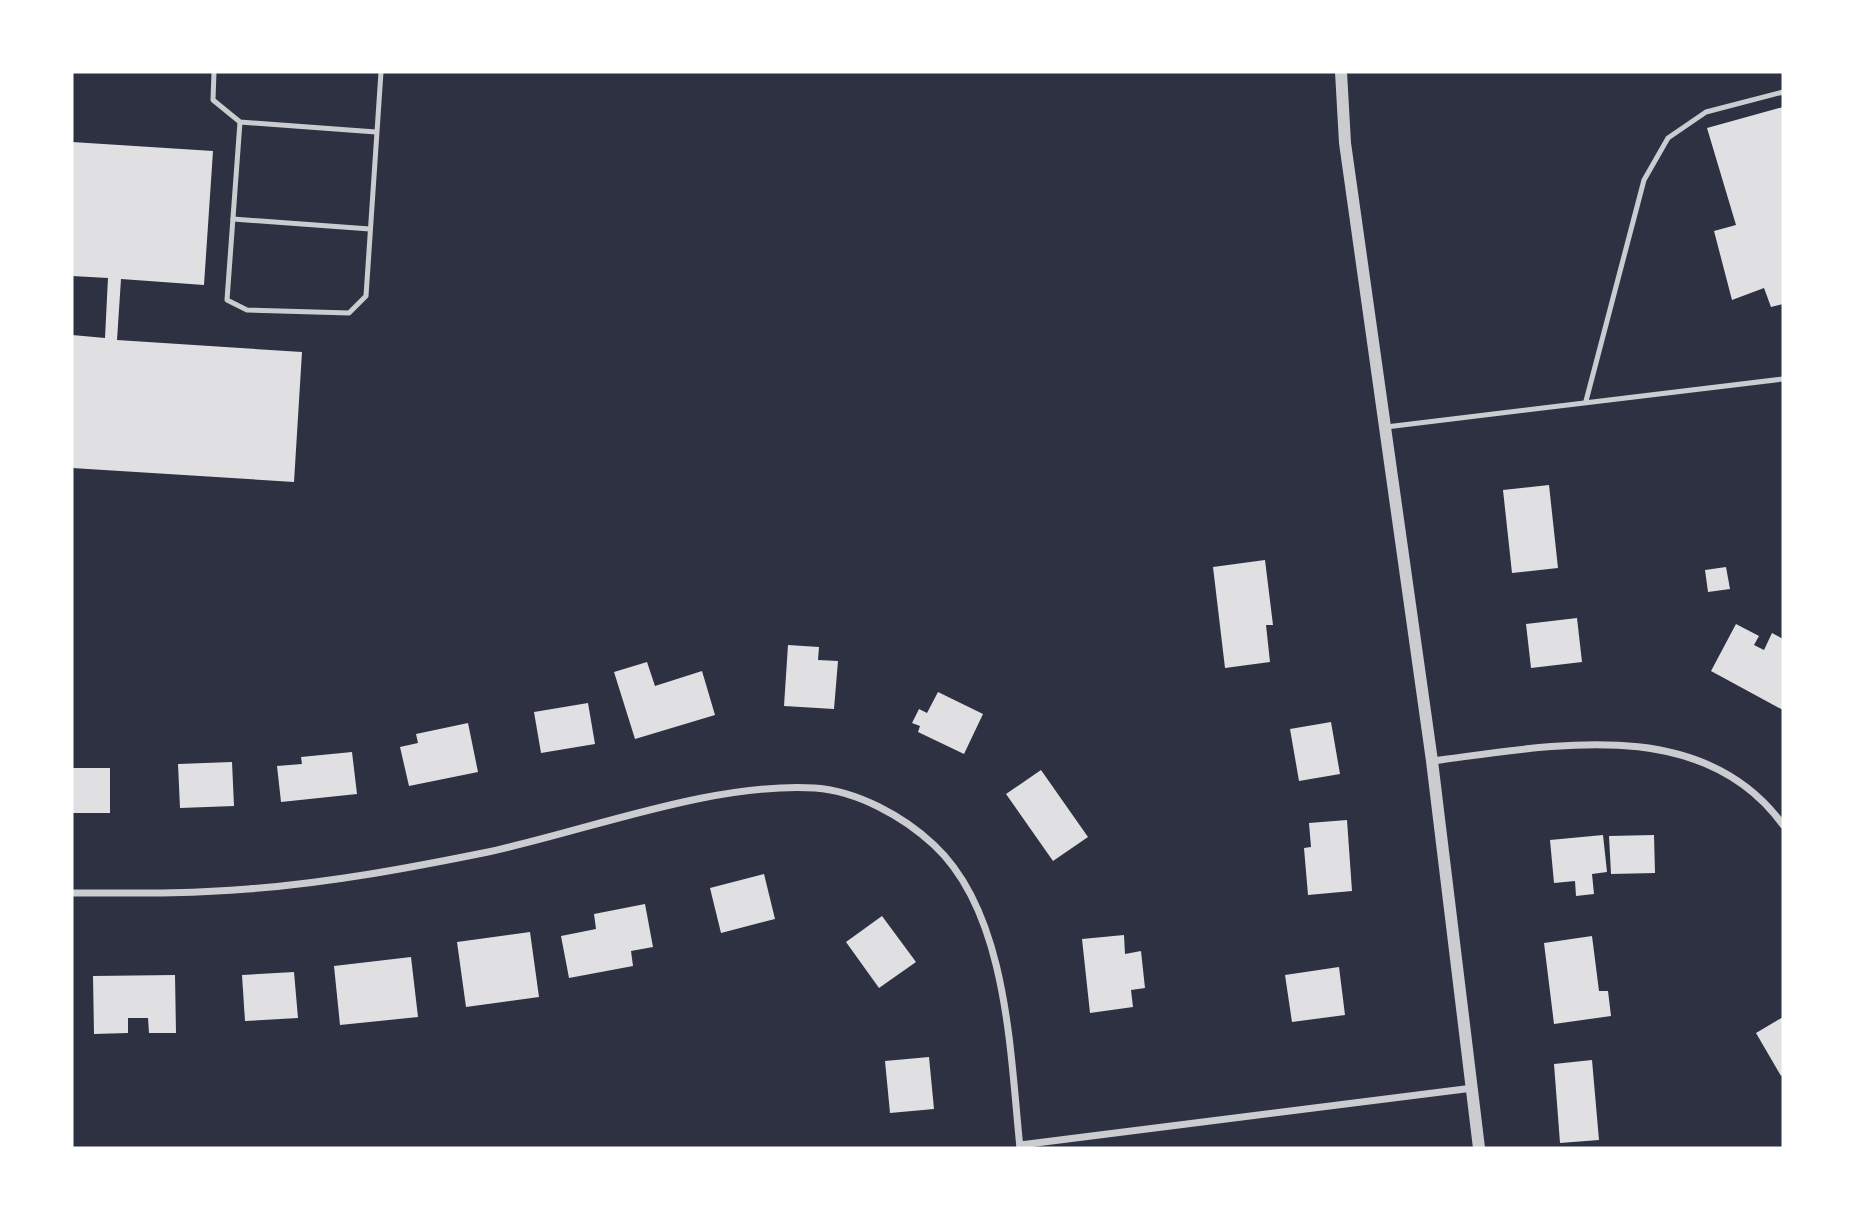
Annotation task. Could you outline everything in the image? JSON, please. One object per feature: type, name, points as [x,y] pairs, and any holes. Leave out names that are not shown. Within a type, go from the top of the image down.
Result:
[{"type":"street","points":[[1341,72],[1345,143],[1432,761],[1479,1148]]},
{"type":"street","points":[[1432,761],[1556,747],[1651,747],[1689,755],[1723,769],[1751,789],[1783,825]]},
{"type":"street","points":[[72,893],[245,890],[367,875],[490,851],[746,790],[819,789],[855,797],[910,825],[935,845],[956,870],[974,901],[988,933],[997,973],[1020,1147],[1473,1088]]},
{"type":"lane","points":[[214,72],[213,100],[240,122],[376,132]]},
{"type":"lane","points":[[240,122],[227,300],[247,310],[349,313],[366,296],[381,72]]},
{"type":"lane","points":[[1586,401],[1644,180],[1668,138],[1706,112],[1783,92]]},
{"type":"lane","points":[[233,219],[370,229]]},
{"type":"lane","points":[[1383,427],[1783,379]]},
{"type":"building","points":[[1783,107],[1783,304],[1771,307],[1764,288],[1732,300],[1714,231],[1736,225],[1707,128]]},
{"type":"building","points":[[72,142],[213,151],[204,285],[121,279],[117,340],[302,352],[294,482],[72,468],[72,335],[105,338],[108,278],[72,276]]},
{"type":"building","points":[[1549,485],[1558,568],[1512,573],[1503,490]]},
{"type":"building","points":[[1265,560],[1273,625],[1266,625],[1270,662],[1225,668],[1213,567]]},
{"type":"building","points":[[1726,567],[1730,589],[1708,592],[1705,570]]},
{"type":"building","points":[[1577,618],[1582,662],[1531,668],[1526,624]]},
{"type":"building","points":[[1736,624],[1759,636],[1754,645],[1764,650],[1772,633],[1783,639],[1783,710],[1711,671]]},
{"type":"building","points":[[788,645],[819,647],[818,660],[838,661],[834,709],[784,706]]},
{"type":"building","points":[[647,662],[655,686],[702,671],[715,715],[635,739],[614,672]]},
{"type":"building","points":[[938,692],[983,714],[964,754],[918,732],[920,726],[912,723],[919,709],[927,713]]},
{"type":"building","points":[[588,703],[595,744],[541,753],[534,712]]},
{"type":"building","points":[[1331,722],[1340,774],[1299,781],[1290,729]]},
{"type":"building","points":[[468,723],[478,772],[409,786],[400,747],[418,743],[416,734]]},
{"type":"building","points":[[352,752],[357,794],[281,802],[277,766],[302,764],[301,757]]},
{"type":"building","points":[[232,762],[234,806],[180,808],[178,764]]},
{"type":"building","points":[[72,768],[110,768],[110,813],[72,813]]},
{"type":"building","points":[[1041,770],[1088,837],[1053,861],[1006,794]]},
{"type":"building","points":[[1347,820],[1352,891],[1308,895],[1304,848],[1311,847],[1309,823]]},
{"type":"building","points":[[1603,835],[1607,872],[1592,874],[1594,894],[1576,896],[1575,881],[1554,883],[1550,840]]},
{"type":"building","points":[[1654,835],[1655,873],[1611,874],[1609,836]]},
{"type":"building","points":[[764,874],[775,919],[721,933],[710,888]]},
{"type":"building","points":[[645,904],[653,947],[631,951],[633,966],[569,978],[561,936],[596,929],[594,914]]},
{"type":"building","points":[[882,916],[916,962],[879,988],[846,942]]},
{"type":"building","points":[[530,932],[539,997],[466,1007],[457,942]]},
{"type":"building","points":[[1124,935],[1125,954],[1141,951],[1145,988],[1131,990],[1133,1007],[1090,1013],[1082,939]]},
{"type":"building","points":[[1592,936],[1599,991],[1608,991],[1611,1016],[1554,1024],[1544,943]]},
{"type":"building","points":[[411,957],[418,1017],[340,1025],[334,966]]},
{"type":"building","points":[[1339,967],[1345,1015],[1292,1022],[1285,975]]},
{"type":"building","points":[[294,972],[298,1018],[245,1021],[242,975]]},
{"type":"building","points":[[175,975],[176,1033],[149,1033],[148,1018],[128,1018],[128,1033],[94,1034],[93,976]]},
{"type":"building","points":[[1783,1017],[1783,1074],[1781,1076],[1756,1033]]},
{"type":"building","points":[[929,1057],[934,1109],[890,1113],[885,1061]]},
{"type":"building","points":[[1592,1060],[1599,1140],[1560,1143],[1554,1064]]}]
